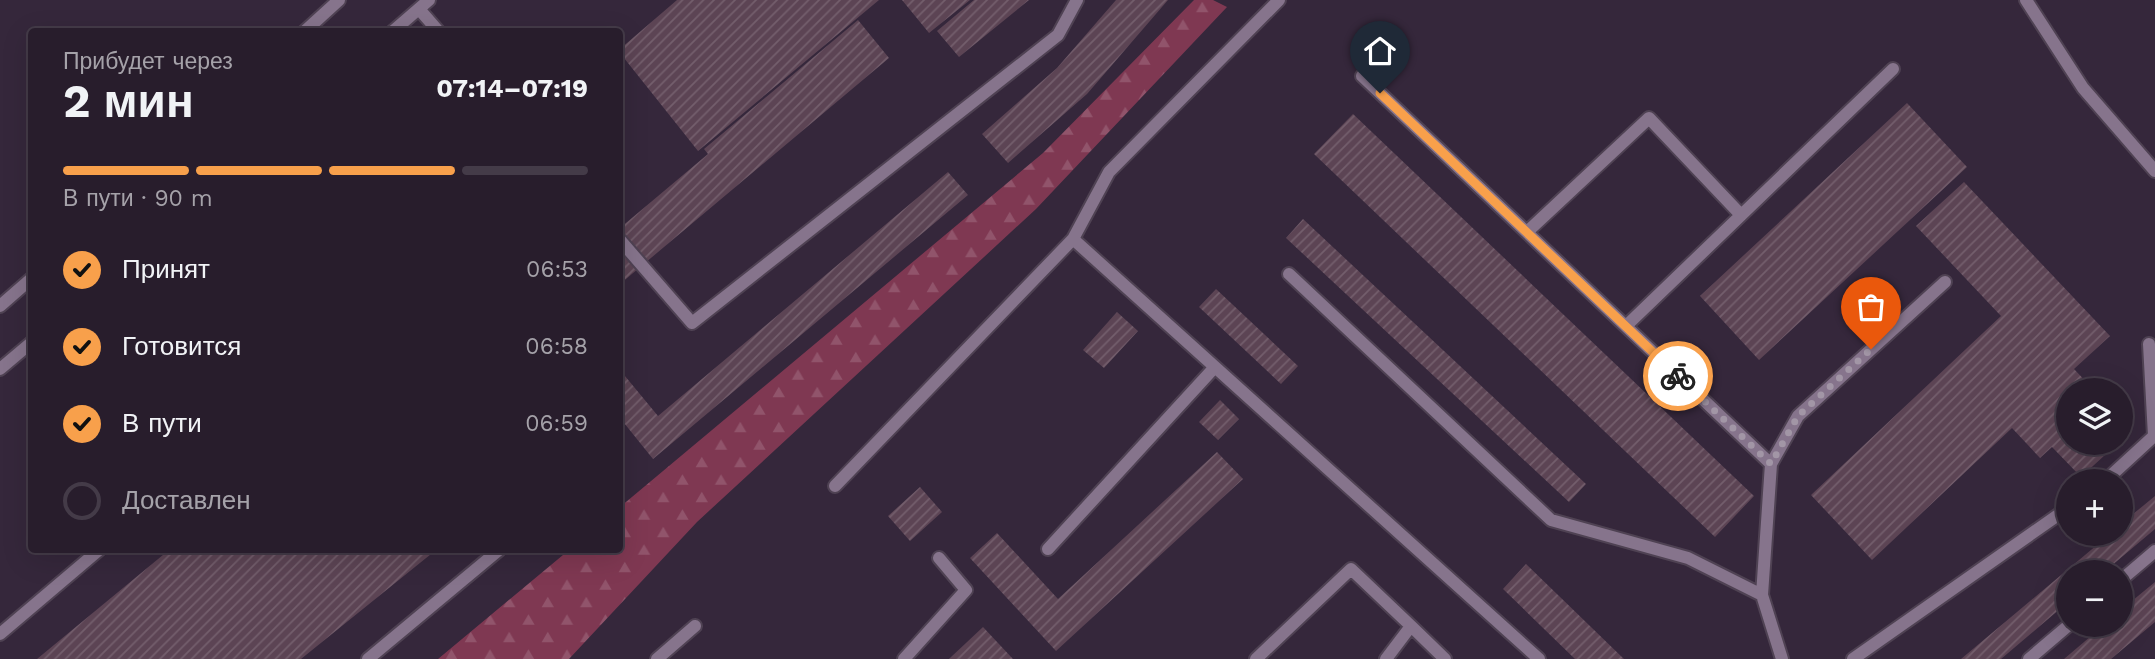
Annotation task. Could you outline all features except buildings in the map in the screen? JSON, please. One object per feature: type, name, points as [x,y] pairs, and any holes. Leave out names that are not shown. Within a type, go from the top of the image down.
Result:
[{"type":"lane","points":[[308,28],[339,0]]},
{"type":"lane","points":[[623,243],[692,323],[1058,35],[1077,0]]},
{"type":"lane","points":[[835,486],[1073,239],[1109,172],[1279,0]]},
{"type":"lane","points":[[2026,0],[2083,88],[2155,171]]},
{"type":"lane","points":[[397,28],[424,4],[437,28]]},
{"type":"lane","points":[[1626,326],[1892,69]]},
{"type":"lane","points":[[1362,76],[1771,464]]},
{"type":"lane","points":[[1527,232],[1649,118],[1741,215]]},
{"type":"lane","points":[[1073,239],[1539,659]]},
{"type":"lane","points":[[1289,274],[1551,520],[1688,558],[1762,596]]},
{"type":"lane","points":[[0,306],[28,282]]},
{"type":"lane","points":[[1782,659],[1762,596],[1771,464],[1798,416],[1945,282]]},
{"type":"lane","points":[[2118,469],[2154,436],[2149,344]]},
{"type":"lane","points":[[0,369],[28,345]]},
{"type":"lane","points":[[1048,549],[1214,368]]},
{"type":"lane","points":[[1853,659],[2056,516]]},
{"type":"lane","points":[[2133,570],[2155,551]]},
{"type":"lane","points":[[0,634],[95,553]]},
{"type":"lane","points":[[368,659],[495,553]]},
{"type":"lane","points":[[904,659],[966,590],[939,558]]},
{"type":"lane","points":[[1256,659],[1351,569],[1445,659]]},
{"type":"lane","points":[[657,659],[695,626]]},
{"type":"lane","points":[[1386,659],[1411,626]]},
{"type":"lane","points":[[2029,659],[2056,636]]},
{"type":"green space","points":[[1194,0],[1213,0],[1227,7],[1036,209],[697,522],[569,659],[438,659],[565,553],[623,553],[623,504],[1043,153]]},
{"type":"way so far","points":[[1678,376],[1771,464],[1798,416],[1871,349]]},
{"type":"route","points":[[1380,93],[1678,376]]}]
